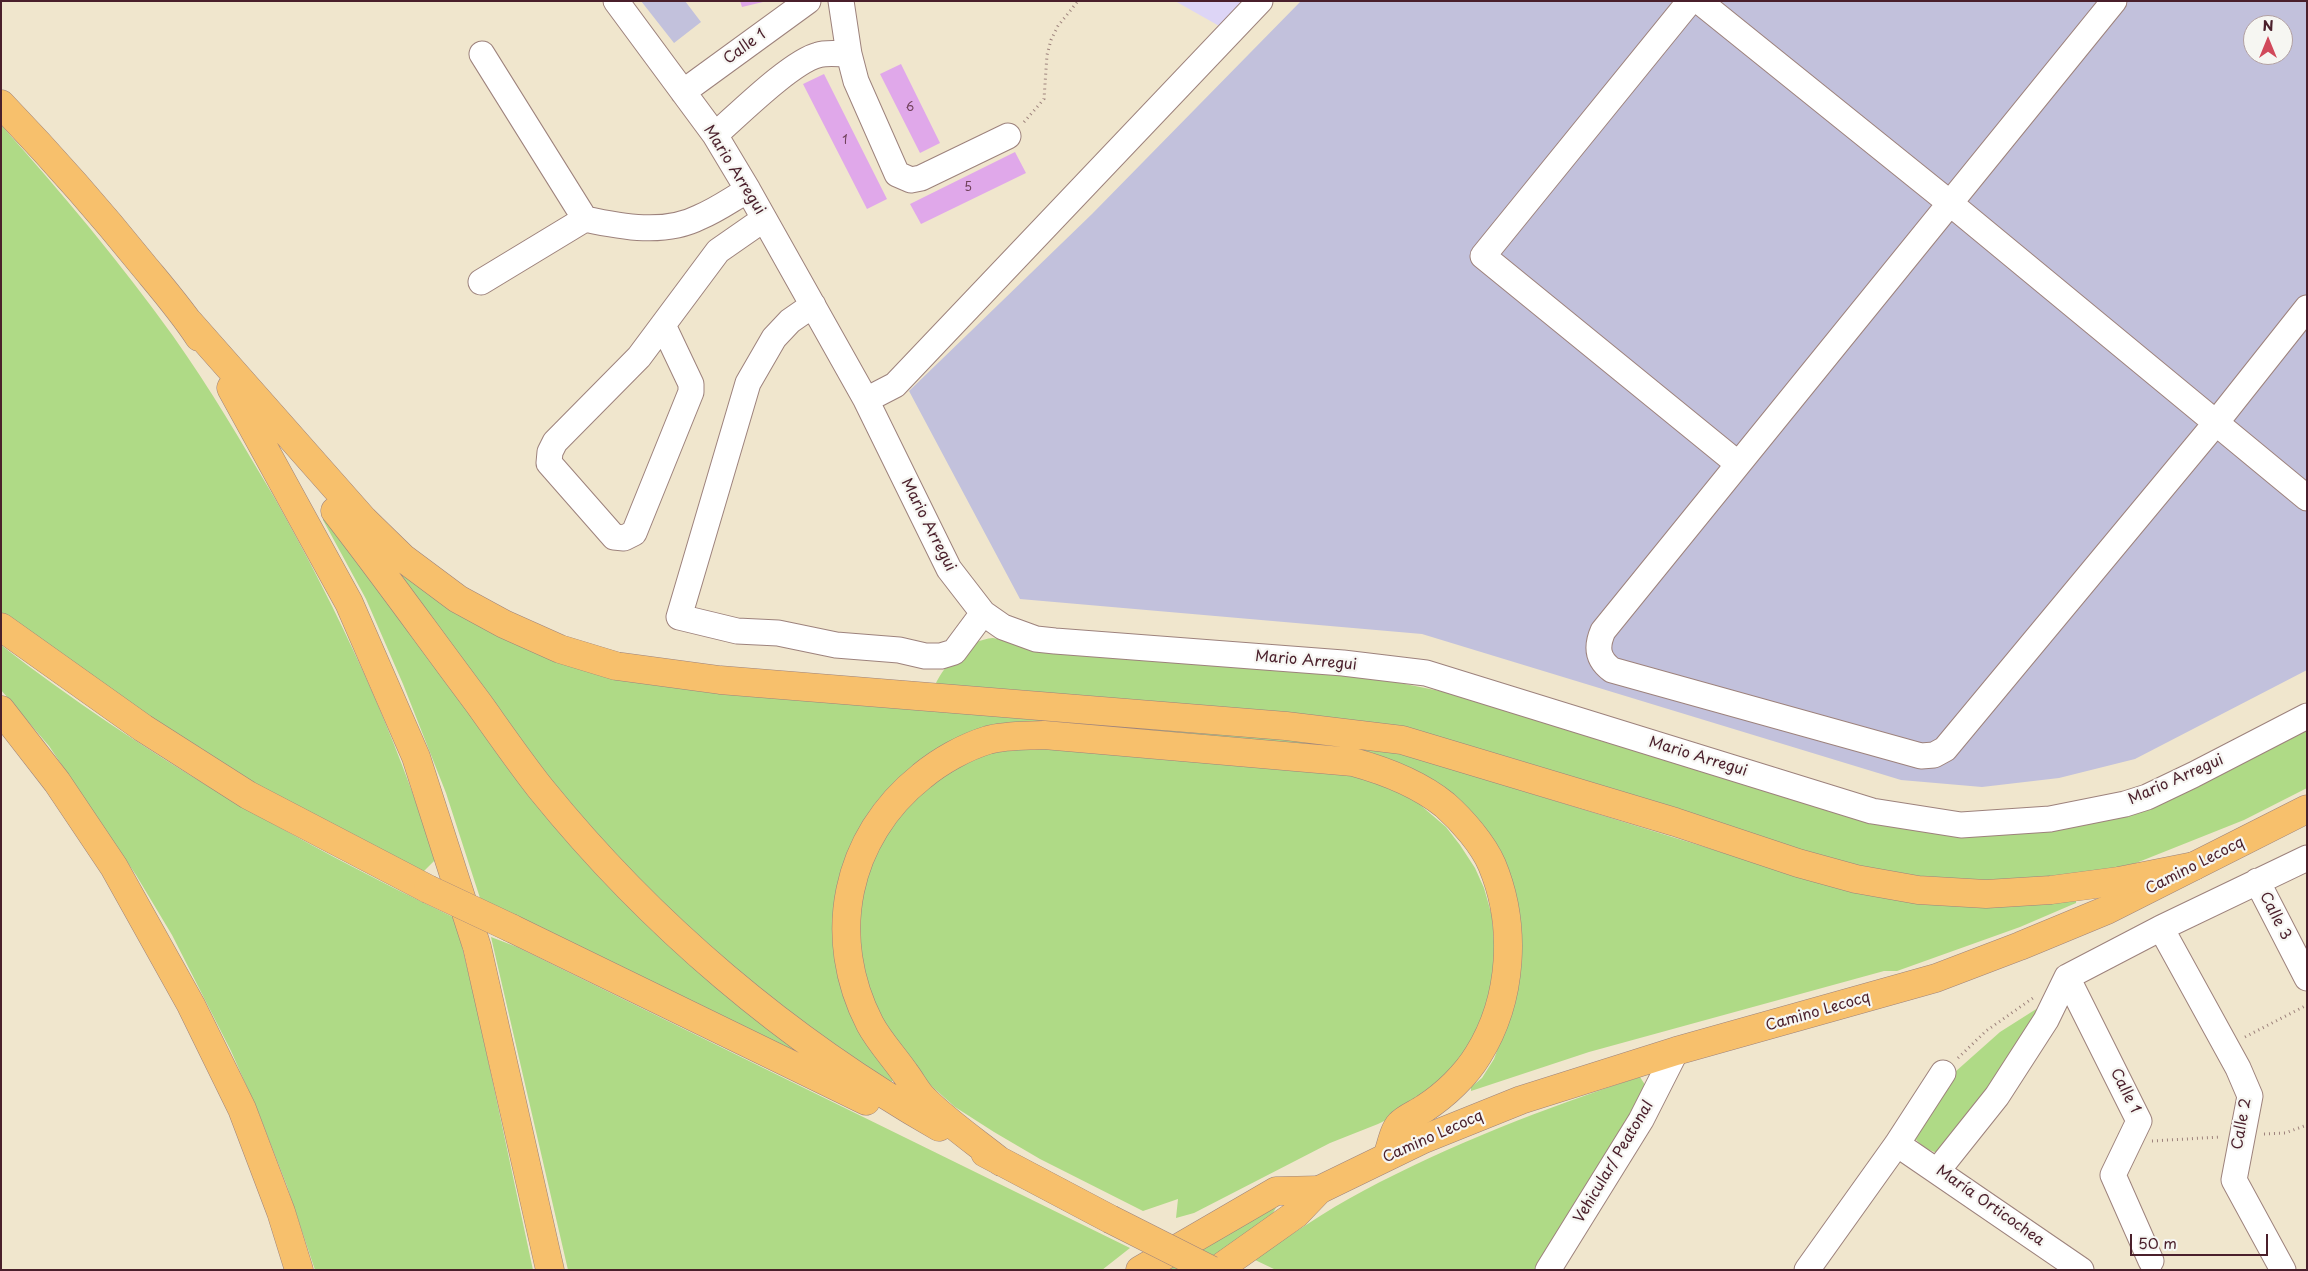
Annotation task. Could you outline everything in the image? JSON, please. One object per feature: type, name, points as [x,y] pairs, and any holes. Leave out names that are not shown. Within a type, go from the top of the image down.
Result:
[{"type":"main road","points":[[1,104],[49,154],[189,322],[358,542],[541,788],[600,855],[669,927],[787,1028],[859,1079],[1001,1162],[1211,1270]]},
{"type":"main road","points":[[189,322],[364,520],[403,558],[458,600],[504,624],[560,649],[616,666],[720,680],[1276,726],[1394,738],[1675,822],[1798,863],[1856,879],[1918,890],[1986,894],[2050,890],[2118,881],[2194,866]]},
{"type":"main road","points":[[189,322],[240,402],[349,604],[416,757],[477,947],[550,1270]]},
{"type":"main road","points":[[1,626],[143,728],[248,795],[428,889],[812,1074],[945,1142],[1001,1162]]},
{"type":"main road","points":[[1,710],[57,782],[114,867],[191,1004],[242,1109],[281,1212],[298,1270]]},
{"type":"main road","points":[[1001,1162],[924,1100],[871,1024],[852,974],[848,948],[849,892],[859,858],[870,833],[887,809],[907,787],[934,766],[987,740],[1015,736],[1044,735],[1353,762],[1386,770],[1416,785],[1445,805],[1472,834],[1491,864],[1507,927],[1507,966],[1502,1002],[1490,1034],[1478,1056],[1445,1092],[1399,1124],[1388,1156]]},
{"type":"main road","name":"Camino Lecocq","points":[[1319,1190],[1424,1139],[1521,1100],[1676,1051],[1936,978],[2107,910],[2307,809]]},
{"type":"main road","points":[[1140,1270],[1276,1190],[1319,1190]]},
{"type":"main road","points":[[1217,1270],[1296,1214],[1319,1190]]},
{"type":"street","name":"Mario Arregui","points":[[616,1],[715,135],[748,190],[866,400],[949,569],[983,613],[1003,627],[1036,639],[1343,663],[1426,673],[1872,811],[1961,825],[2050,819],[2132,801],[2193,775],[2307,716]]},
{"type":"street","points":[[841,1],[848,54],[856,81],[897,174],[904,179],[921,178],[1008,136]]},
{"type":"street","points":[[866,400],[894,385],[1260,1]]},
{"type":"street","points":[[1690,1],[1483,256],[1737,462]]},
{"type":"street","points":[[1699,1],[1951,204],[2215,424],[2307,498]]},
{"type":"street","points":[[2114,1],[1951,204],[1737,462],[1603,631],[1598,642],[1598,654],[1604,664],[1612,670],[1921,756],[1934,755],[1945,749],[2215,424],[2307,308]]},
{"type":"street","name":"Calle 1","points":[[682,92],[799,4]]},
{"type":"street","points":[[482,54],[585,219]]},
{"type":"street","points":[[715,135],[782,77],[806,60],[818,55],[848,54]]},
{"type":"street","points":[[481,282],[585,219],[621,227],[671,227],[700,218],[748,190]]},
{"type":"street","points":[[662,325],[691,384],[691,392],[634,533],[624,538],[614,537],[549,463],[550,452],[555,442],[638,357],[662,325],[718,251],[764,219]]},
{"type":"street","points":[[813,305],[790,321],[774,338],[748,384],[680,617],[737,631],[778,633],[836,646],[899,650],[925,656],[941,656],[954,652],[983,613]]},
{"type":"street","points":[[1938,1170],[1997,1096],[2046,1020],[2068,977],[2161,928],[2307,858]]},
{"type":"street","name":"Calle 3","points":[[2257,881],[2307,978]]},
{"type":"street","name":"Calle 2","points":[[2161,928],[2227,1047],[2250,1096],[2240,1136],[2234,1180],[2283,1270]]},
{"type":"street","name":"Calle 1","points":[[2068,977],[2140,1121],[2114,1175],[2151,1261]]},
{"type":"street","name":"Vehicular/ Peatonal","points":[[1548,1270],[1641,1120],[1676,1051]]},
{"type":"street","points":[[1807,1270],[1897,1144],[1943,1073]]},
{"type":"street","name":"María Orticochea","points":[[1897,1144],[1938,1170],[2081,1270]]},
{"type":"path","points":[[1008,136],[1036,110],[1044,99],[1047,55],[1051,40],[1062,19],[1078,1]]},
{"type":"path","points":[[1943,1073],[1986,1031],[2035,997]]},
{"type":"path","points":[[2227,1047],[2307,1005]]},
{"type":"path","points":[[2140,1121],[2150,1142],[2285,1133],[2307,1124]]},
{"type":"shaded area","points":[[641,1],[685,1],[701,22],[674,43]]},
{"type":"shaded area","points":[[1175,1],[1246,1],[1221,27]]},
{"type":"shaded area","points":[[1301,1],[2307,1],[2307,670],[2135,759],[2059,778],[1982,787],[1901,780],[1422,634],[1020,599],[909,391],[1092,214]]},
{"type":"green space","points":[[1,125],[90,228],[153,308],[213,396],[274,497],[343,629],[403,766],[435,860],[420,875],[215,765],[1,617]]},
{"type":"green space","points":[[324,516],[552,815],[880,1095],[502,914],[480,898],[446,793],[403,684],[366,599],[323,520]]},
{"type":"green space","points":[[381,558],[551,653],[1384,748],[1737,857],[2036,904],[2076,901],[2076,903],[2020,927],[1897,971],[1884,971],[1589,1052],[1471,1091],[1471,1087],[1482,1078],[1494,1059],[1507,1024],[1502,864],[1376,755],[953,744],[838,897],[898,1076],[890,1083],[818,1036],[687,929],[561,797]]},
{"type":"green space","points":[[993,638],[1042,649],[1380,679],[1450,693],[1844,814],[2047,827],[2307,726],[2307,788],[2244,820],[2131,865],[2100,873],[1970,885],[1844,867],[1473,749],[935,685],[945,668],[959,654],[975,643]]},
{"type":"green space","points":[[1,645],[108,723],[220,794],[336,858],[455,918],[476,1004],[533,1270],[315,1270],[287,1186],[259,1114],[231,1051],[172,935],[136,875],[49,746],[1,690]]},
{"type":"green space","points":[[1034,745],[1348,774],[1407,794],[1446,827],[1460,845],[1475,868],[1484,888],[1492,916],[1495,954],[1489,1001],[1470,1050],[1421,1103],[1378,1124],[1330,1143],[1194,1213],[1176,1218],[1178,1199],[1143,1211],[1040,1159],[955,1107],[927,1082],[884,1027],[867,986],[860,954],[860,892],[882,835],[928,782],[982,755]]},
{"type":"green space","points":[[491,937],[517,947],[1130,1248],[1102,1270],[568,1270]]},
{"type":"green space","points":[[2041,1006],[2045,1007],[1941,1154],[1929,1150],[1919,1143],[1914,1137],[1955,1072],[2000,1032]]},
{"type":"green space","points":[[1640,1077],[1651,1094],[1543,1270],[1276,1270],[1253,1259],[1349,1199],[1396,1174],[1464,1142],[1569,1101]]},
{"type":"green space","points":[[1276,1208],[1265,1225],[1192,1270],[1160,1270],[1251,1213]]},
{"type":"building","points":[[740,1],[763,1],[763,2],[742,7]]},
{"type":"building","points":[[901,64],[940,143],[920,153],[880,74]]},
{"type":"building","points":[[824,74],[887,199],[867,209],[803,84]]},
{"type":"building","points":[[1015,152],[1026,173],[921,224],[910,204]]}]
